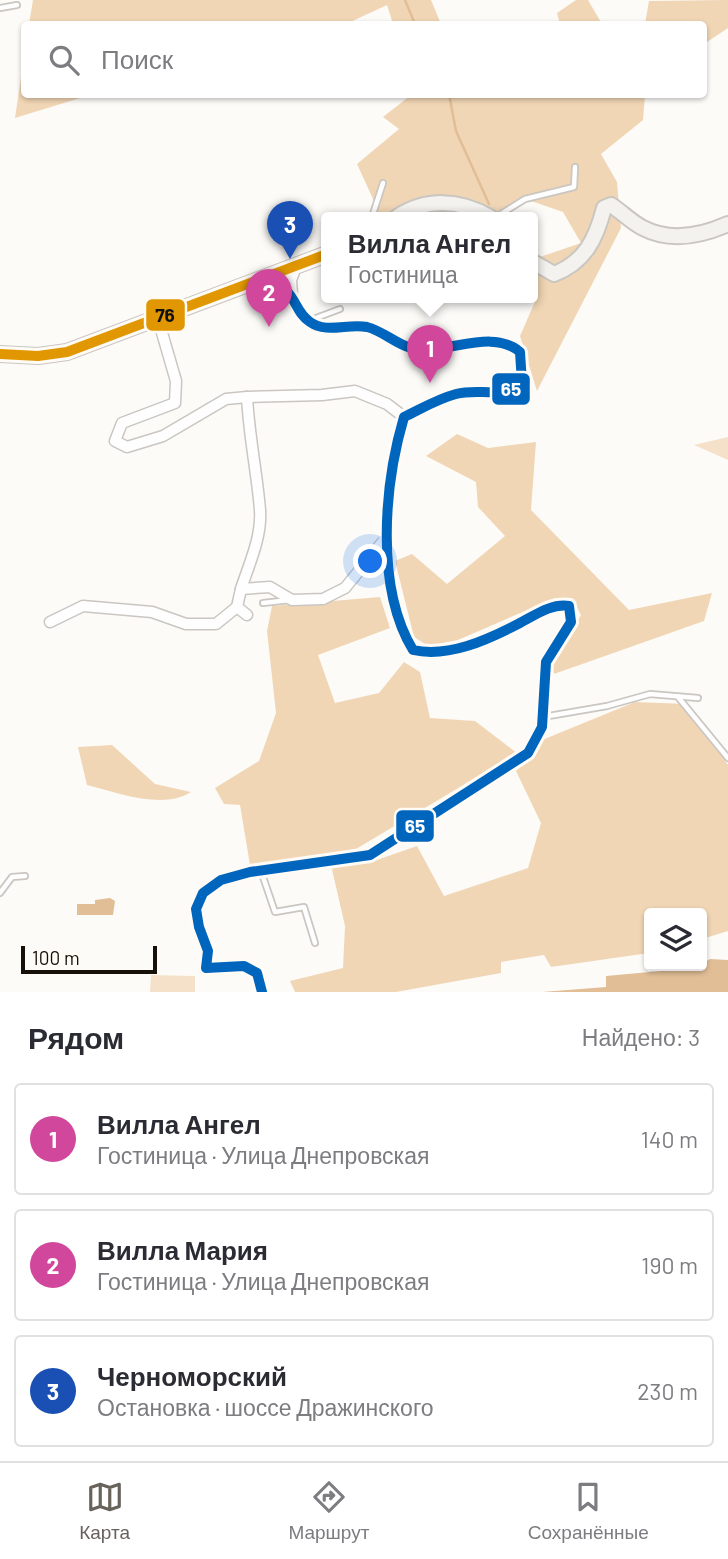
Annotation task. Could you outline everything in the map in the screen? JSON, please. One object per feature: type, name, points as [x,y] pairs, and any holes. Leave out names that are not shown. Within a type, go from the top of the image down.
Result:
[{"type":"main road","points":[[404,212],[412,207],[429,203],[452,203],[476,212]]},
{"type":"main road","points":[[538,266],[554,274],[583,257],[598,232],[604,208],[611,205],[642,228],[657,233],[691,237],[728,224]]},
{"type":"main road","points":[[0,354],[38,356],[67,352],[321,258]]},
{"type":"street","points":[[292,295],[291,280],[296,267]]},
{"type":"street","points":[[266,279],[282,285],[292,295],[307,321],[321,328],[366,327],[411,348],[492,343],[513,346],[520,352],[523,359],[522,383],[513,389],[502,393],[460,393],[404,417]]},
{"type":"street","points":[[158,319],[176,382],[175,403],[122,422],[115,441],[127,447],[163,436],[226,399],[355,391],[387,404],[404,417]]},
{"type":"street","points":[[50,622],[83,606],[152,612],[186,624],[216,624],[237,607],[257,543],[260,512],[249,445],[247,397]]},
{"type":"street","points":[[262,992],[257,973],[244,966],[206,968],[208,951],[196,909],[203,893],[221,880],[261,870],[370,855],[528,753],[542,727],[546,662],[571,622],[569,606],[558,604],[501,633],[448,651],[430,654],[413,650],[403,635],[393,595],[385,538],[404,417]]},
{"type":"street","points":[[241,589],[270,587],[292,600],[323,598],[345,588],[385,538]]},
{"type":"street","points":[[237,607],[247,615]]},
{"type":"lane","points":[[0,8],[17,5]]},
{"type":"lane","points":[[504,212],[525,199],[574,187],[575,167]]},
{"type":"lane","points":[[374,212],[383,183]]},
{"type":"lane","points":[[307,321],[340,309]]},
{"type":"lane","points":[[263,603],[292,600]]},
{"type":"lane","points":[[542,717],[607,706],[650,694],[698,698]]},
{"type":"lane","points":[[677,696],[728,758]]},
{"type":"lane","points":[[261,870],[275,912],[304,907],[315,943]]},
{"type":"lane","points":[[0,893],[12,877],[24,876]]},
{"type":"shaded area","points":[[33,0],[431,0],[440,21],[392,21],[387,5],[352,21],[30,21]]},
{"type":"shaded area","points":[[576,0],[588,0],[600,21],[559,21],[557,13]]},
{"type":"shaded area","points":[[728,0],[728,28],[707,42],[707,21],[646,21],[649,1]]},
{"type":"shaded area","points":[[21,77],[21,98],[80,98],[15,118]]},
{"type":"shaded area","points":[[407,98],[645,98],[643,120],[601,154],[617,182],[621,228],[537,391],[520,336],[534,303],[538,303],[538,258],[581,243],[563,212],[528,200],[510,212],[431,208],[417,212],[376,212],[357,164],[399,129],[383,117]]},
{"type":"shaded area","points":[[457,434],[488,448],[536,442],[531,510],[629,610],[712,593],[704,621],[554,674],[552,665],[581,615],[572,598],[555,598],[458,640],[428,646],[414,637],[395,561],[412,554],[447,584],[505,536],[478,507],[476,482],[426,456]]},
{"type":"shaded area","points":[[728,437],[728,460],[694,445]]},
{"type":"shaded area","points":[[380,597],[390,628],[318,655],[335,703],[379,693],[404,662],[420,672],[430,718],[475,721],[517,753],[356,849],[250,865],[240,805],[224,804],[215,788],[259,761],[276,713],[267,631],[272,606]]},
{"type":"shaded area","points":[[635,702],[687,704],[728,765],[728,931],[707,937],[707,908],[644,908],[644,954],[551,967],[544,955],[501,962],[501,973],[396,992],[295,992],[290,981],[343,968],[345,926],[331,865],[371,862],[417,846],[444,896],[528,868],[541,823],[516,771],[542,740]]},
{"type":"shaded area","points":[[112,745],[155,784],[191,792],[167,800],[154,800],[87,785],[78,747]]},
{"type":"shaded area","points":[[110,898],[115,901],[113,915],[77,915],[77,904],[95,904],[95,900]]},
{"type":"shaded area","points":[[728,960],[728,992],[542,992],[606,987],[606,976],[661,971],[707,971],[707,961]]},
{"type":"shaded area","points":[[151,975],[195,976],[195,992],[150,992]]},
{"type":"waterway","points":[[405,0],[414,21]]},
{"type":"waterway","points":[[450,98],[456,131],[489,204]]},
{"type":"transit line","name":"76","points":[[0,354],[38,356],[67,352],[321,256]]},
{"type":"transit line","name":"65","points":[[262,992],[257,973],[244,966],[206,968],[208,951],[196,909],[203,893],[221,880],[250,872],[370,855],[528,753],[542,727],[546,662],[571,622],[569,606],[556,606],[467,646],[426,652],[413,650],[401,625],[393,597],[388,567],[388,504],[404,417],[456,394],[498,392],[514,388],[522,383],[520,352],[496,342],[411,348],[367,327],[323,327],[304,317],[285,289],[266,279]]},
{"type":"place","name":"Черноморский","points":[[290,259]]},
{"type":"place","name":"Вилла Мария","points":[[269,327]]},
{"type":"place","name":"Вилла Ангел","points":[[430,383]]}]
